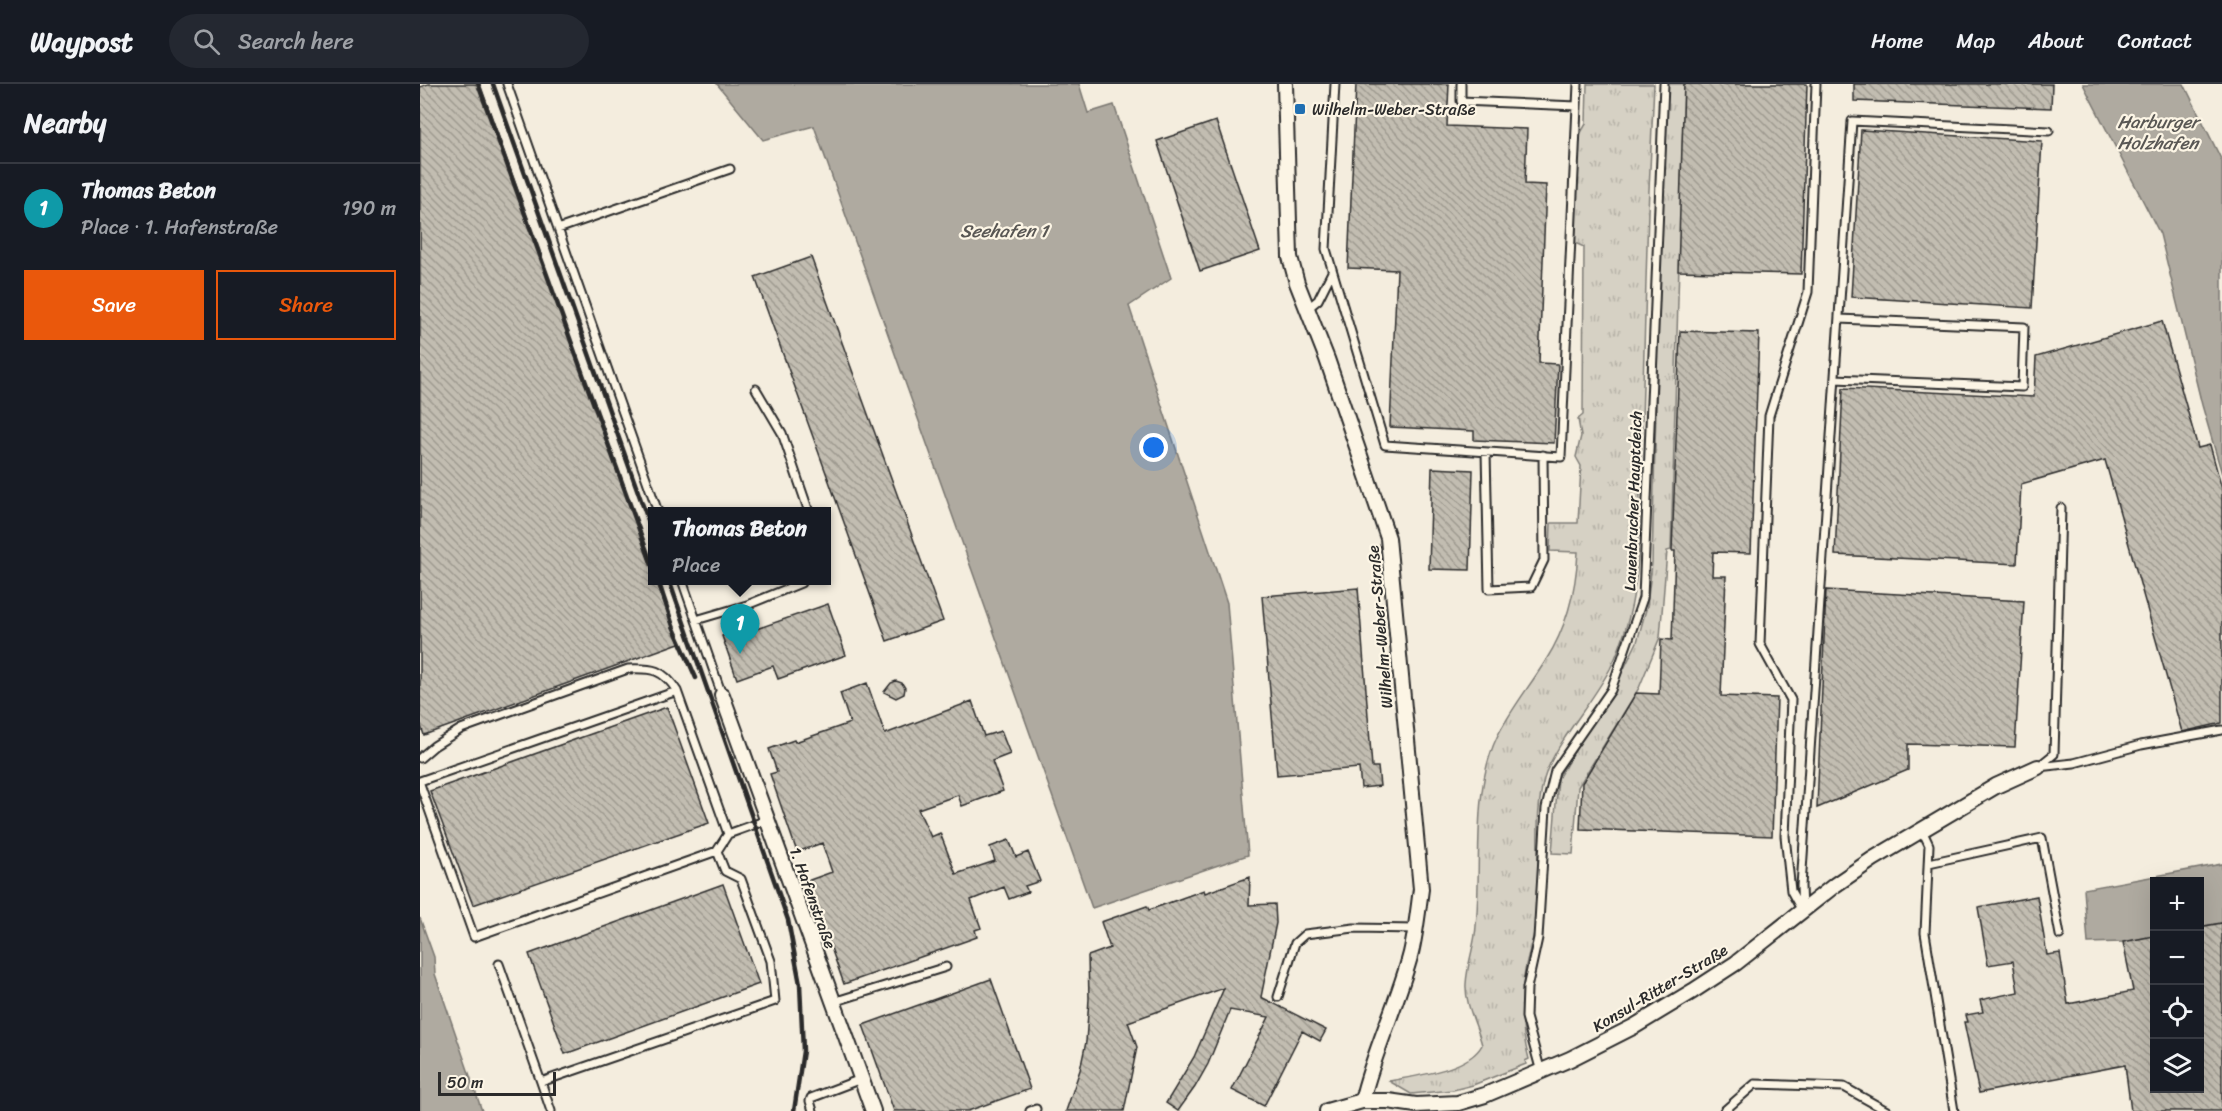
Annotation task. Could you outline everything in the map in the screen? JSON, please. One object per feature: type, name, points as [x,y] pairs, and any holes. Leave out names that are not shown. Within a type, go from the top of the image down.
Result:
[{"type":"street","name":"Wilhelm-Weber-Straße","points":[[1285,84],[1290,257],[1388,538],[1421,889],[1416,929],[1407,964],[1369,1070],[1362,1101]]},
{"type":"street","name":"1. Hafenstraße","points":[[722,695],[873,1111]]},
{"type":"street","name":"Konsul-Ritter-Straße","points":[[1327,1111],[1362,1101],[1388,1101],[1416,1105],[1458,1103],[1485,1095],[1541,1072],[1635,1026],[1693,992],[1736,963],[1873,858],[1996,786],[2038,767]]},
{"type":"lane","points":[[507,84],[656,507]]},
{"type":"lane","points":[[1335,84],[1326,249],[1385,445],[1561,457],[1578,84]]},
{"type":"lane","points":[[1461,84],[1461,101],[1577,105]]},
{"type":"lane","name":"Lauenbrucher Hauptdeich","points":[[1541,1072],[1526,1017],[1527,988],[1538,938],[1546,808],[1555,771],[1611,690],[1643,598],[1664,84]]},
{"type":"lane","points":[[1802,911],[1791,891],[1785,836],[1791,700],[1760,644],[1770,416],[1808,292],[1816,84]]},
{"type":"lane","points":[[1802,911],[1801,886],[1852,121],[2049,131]]},
{"type":"lane","points":[[558,229],[730,169]]},
{"type":"lane","points":[[1307,309],[1318,300],[1332,272]]},
{"type":"lane","points":[[1835,379],[2022,387],[2024,327],[1839,320]]},
{"type":"lane","points":[[756,389],[782,433],[807,507]]},
{"type":"lane","points":[[1486,452],[1489,589],[1531,587],[1544,560],[1543,455]]},
{"type":"lane","points":[[2038,767],[2054,754],[2061,508]]},
{"type":"lane","points":[[684,585],[722,695]]},
{"type":"lane","points":[[696,620],[747,605],[796,585]]},
{"type":"lane","points":[[420,758],[461,729],[628,669],[648,668],[668,677],[677,691],[728,834]]},
{"type":"lane","points":[[677,691],[420,783],[474,937],[717,851],[728,834],[767,820]]},
{"type":"lane","points":[[2038,767],[2074,763],[2222,730]]},
{"type":"lane","points":[[1921,829],[1929,845],[1925,933],[1954,1111]]},
{"type":"lane","points":[[1929,863],[2043,838],[2060,935]]},
{"type":"lane","points":[[541,1082],[775,1001],[771,961],[741,879],[724,871],[717,851]]},
{"type":"lane","points":[[1278,997],[1295,943],[1305,934],[1354,928],[1416,929]]},
{"type":"lane","points":[[499,964],[551,1111]]},
{"type":"lane","points":[[833,1002],[946,968]]},
{"type":"lane","points":[[813,1111],[810,1101],[812,1098],[861,1079]]},
{"type":"lane","points":[[1724,1111],[1755,1084],[1844,1087],[1887,1111]]},
{"type":"green space","points":[[1587,84],[1654,84],[1638,559],[1635,587],[1626,629],[1610,669],[1569,731],[1547,770],[1542,786],[1538,824],[1538,903],[1526,965],[1522,1001],[1524,1035],[1529,1059],[1525,1061],[1526,1064],[1473,1085],[1453,1090],[1411,1094],[1389,1081],[1454,1066],[1475,1054],[1482,1045],[1469,1007],[1466,984],[1476,926],[1479,830],[1484,781],[1497,737],[1560,635],[1575,581],[1578,552],[1550,551],[1551,523],[1578,523],[1581,466],[1576,457],[1581,436],[1578,419],[1583,415],[1584,247],[1575,243],[1579,136],[1586,124]]},
{"type":"green space","points":[[1668,84],[1684,84],[1671,550],[1667,551],[1660,637],[1639,688],[1578,787],[1573,854],[1552,853],[1558,778],[1619,679],[1637,642],[1647,606],[1652,563],[1660,256]]},
{"type":"water","name":"Seehafen 1","points":[[717,84],[1079,84],[1088,113],[1114,105],[1171,278],[1129,306],[1227,603],[1248,855],[1092,908],[814,126],[763,140]]},
{"type":"water","name":"Harburger Holzhafen","points":[[2083,84],[2184,84],[2222,161],[2222,474],[2202,405],[2160,234]]},
{"type":"water","points":[[2222,864],[2222,923],[2204,926],[2204,877],[2150,877]]},
{"type":"water","points":[[2150,877],[2150,937],[2123,942],[2088,943],[2084,889]]},
{"type":"water","points":[[420,918],[434,957],[435,974],[482,1111],[420,1111]]},
{"type":"building","points":[[428,84],[480,84],[648,557],[648,585],[658,585],[679,643],[424,735],[420,723],[420,87]]},
{"type":"building","points":[[1356,84],[1449,84],[1447,126],[1527,129],[1525,184],[1546,185],[1539,363],[1558,364],[1554,443],[1474,440],[1474,431],[1390,427],[1397,270],[1348,268]]},
{"type":"building","points":[[1684,84],[1807,84],[1801,274],[1678,271]]},
{"type":"building","points":[[1854,84],[2052,84],[2051,108],[1854,101]]},
{"type":"building","points":[[1216,121],[1260,251],[1200,271],[1157,141]]},
{"type":"building","points":[[1861,130],[2042,141],[2032,308],[1851,297]]},
{"type":"building","points":[[811,257],[943,621],[887,641],[755,277]]},
{"type":"building","points":[[2162,321],[2198,448],[2210,445],[2222,489],[2222,723],[2182,732],[2105,460],[2021,484],[2017,564],[1835,555],[1843,388],[2034,397],[2036,357]]},
{"type":"building","points":[[1680,331],[1759,333],[1751,553],[1713,552],[1712,576],[1726,576],[1721,696],[1777,698],[1772,836],[1580,829],[1582,783],[1636,693],[1659,694],[1661,639],[1672,640],[1675,551],[1672,551]]},
{"type":"building","points":[[1432,468],[1473,470],[1470,570],[1429,569]]},
{"type":"building","points":[[1358,588],[1372,767],[1378,767],[1380,786],[1361,788],[1359,768],[1277,775],[1262,596]]},
{"type":"building","points":[[1826,590],[2024,601],[2015,747],[1908,744],[1908,770],[1817,808]]},
{"type":"building","points":[[828,604],[846,655],[778,679],[773,666],[737,679],[722,636],[744,628],[745,633]]},
{"type":"building","points":[[896,681],[902,683],[905,688],[904,694],[896,698],[884,692],[891,683]]},
{"type":"building","points":[[867,683],[885,734],[972,701],[984,736],[1001,731],[1010,754],[992,761],[1003,791],[962,806],[958,795],[918,809],[931,837],[940,833],[956,874],[995,861],[990,847],[1009,840],[1016,857],[1028,852],[1040,881],[1025,886],[1028,892],[1009,899],[1004,887],[971,900],[981,928],[975,930],[977,937],[844,984],[807,881],[832,872],[822,843],[797,852],[770,774],[777,772],[769,749],[850,723],[840,693]]},
{"type":"building","points":[[667,707],[709,823],[473,905],[430,791]]},
{"type":"building","points":[[1250,877],[1249,905],[1275,904],[1276,923],[1261,997],[1326,1030],[1320,1041],[1302,1031],[1264,1106],[1232,1090],[1269,1017],[1230,1010],[1208,1064],[1178,1111],[1166,1103],[1194,1057],[1224,988],[1128,1022],[1137,1047],[1124,1111],[1066,1111],[1080,1070],[1086,1042],[1089,999],[1088,956],[1110,948],[1101,922],[1147,906],[1149,910],[1204,890],[1205,893]]},
{"type":"building","points":[[723,884],[759,984],[565,1054],[529,954]]},
{"type":"building","points":[[2037,896],[2047,955],[2060,953],[2068,1004],[2133,991],[2123,942],[2150,937],[2150,1093],[2204,1093],[2204,926],[2222,923],[2222,1111],[2131,1111],[2125,1065],[1979,1093],[1964,1022],[1968,1022],[1966,1015],[1983,1012],[1980,1000],[2018,992],[2013,961],[1988,965],[1978,907]]},
{"type":"building","points":[[991,979],[1030,1089],[968,1111],[894,1111],[863,1025]]},
{"type":"railway","points":[[478,84],[648,554]]},
{"type":"railway","points":[[493,84],[648,520]]},
{"type":"railway","points":[[660,585],[673,626],[696,678]]},
{"type":"railway","points":[[671,585],[788,920],[800,984],[803,1051],[794,1111]]},
{"type":"place","name":"Wilhelm-Weber-Straße","points":[[1300,109]]},
{"type":"place","name":"Thomas Beton","points":[[740,654]]}]
